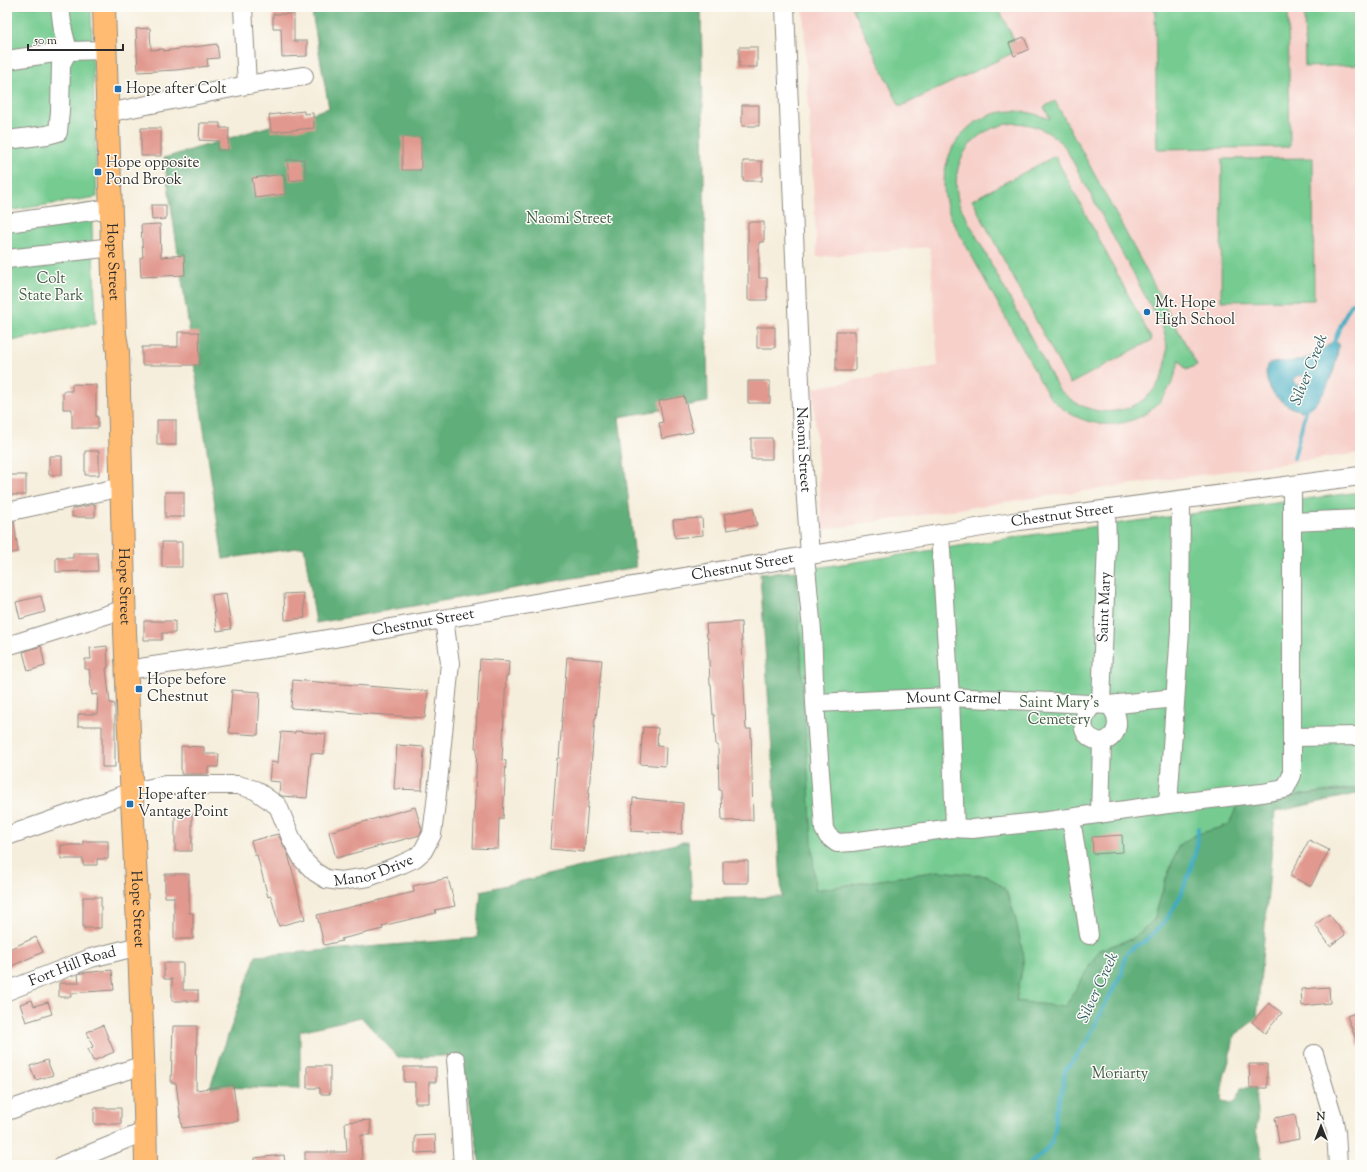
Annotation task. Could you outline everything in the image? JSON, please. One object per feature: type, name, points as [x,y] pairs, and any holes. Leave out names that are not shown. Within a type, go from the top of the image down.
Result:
[{"type":"main road","name":"Hope Street","points":[[104,7],[122,487],[130,757],[144,1065],[146,1165]]},
{"type":"street","points":[[7,140],[47,135],[58,132],[61,64],[68,51],[63,31],[60,7]]},
{"type":"street","points":[[243,7],[247,85]]},
{"type":"street","name":"Naomi Street","points":[[785,7],[807,556],[824,828],[828,836],[837,843],[852,842],[955,828],[972,829],[1071,818],[1285,789],[1292,775],[1293,736]]},
{"type":"street","points":[[7,60],[68,51],[105,50]]},
{"type":"street","points":[[107,113],[247,85],[304,76]]},
{"type":"street","points":[[7,222],[112,208]]},
{"type":"street","points":[[7,260],[113,247]]},
{"type":"street","name":"Chestnut Street","points":[[127,670],[305,643],[807,556],[1019,521],[1360,476]]},
{"type":"street","points":[[1292,485],[1293,736],[1360,736]]},
{"type":"street","points":[[7,512],[122,487]]},
{"type":"street","points":[[1168,804],[1180,631],[1181,500]]},
{"type":"street","name":"Saint Mary","points":[[1101,704],[1107,542],[1106,510]]},
{"type":"street","points":[[1292,522],[1360,519]]},
{"type":"street","points":[[940,534],[950,697],[955,828]]},
{"type":"street","points":[[7,646],[125,609]]},
{"type":"street","name":"Manor Drive","points":[[7,836],[132,792],[165,785],[238,785],[255,790],[278,806],[292,840],[307,865],[326,879],[340,881],[369,876],[402,864],[414,858],[423,851],[432,834],[450,663],[444,619]]},
{"type":"street","name":"Mount Carmel","points":[[815,703],[950,697],[1101,704],[1175,698]]},
{"type":"street","points":[[1101,704],[1113,709],[1118,723],[1112,736],[1102,742],[1091,738],[1085,732],[1083,726],[1087,711],[1101,704]]},
{"type":"street","points":[[1100,814],[1102,742]]},
{"type":"street","points":[[1071,818],[1089,935]]},
{"type":"street","name":"Fort Hill Road","points":[[7,991],[91,958],[139,946]]},
{"type":"street","points":[[1314,1054],[1333,1117],[1336,1132],[1338,1165]]},
{"type":"street","points":[[456,1060],[460,1098],[460,1130],[463,1165]]},
{"type":"street","points":[[7,1111],[74,1087],[144,1065]]},
{"type":"street","points":[[63,1165],[146,1131]]},
{"type":"shaded area","name":"Mt. Hope High School","points":[[803,7],[1360,7],[1360,453],[1026,499],[822,530],[813,388],[938,366],[930,247],[817,257]]},
{"type":"green space","points":[[7,7],[91,7],[97,197],[7,211]]},
{"type":"green space","points":[[311,7],[701,7],[708,402],[619,417],[636,567],[316,623],[304,547],[223,559],[164,158],[329,108]]},
{"type":"green space","points":[[852,7],[998,7],[1019,50],[900,107]]},
{"type":"green space","points":[[1155,7],[1288,7],[1290,147],[1157,149]]},
{"type":"green space","points":[[1304,7],[1360,7],[1360,65],[1305,67]]},
{"type":"green space","points":[[1055,101],[1197,365],[1186,370],[1179,359],[1172,382],[1160,401],[1145,414],[1126,422],[1106,424],[1086,421],[1066,411],[1048,395],[951,218],[945,199],[944,180],[947,162],[954,146],[964,132],[978,121],[994,114],[1019,111],[1050,119],[1044,107]],"holes":[[[1015,123],[1036,127],[1049,133],[1065,147],[1164,331],[1167,355],[1162,376],[1151,393],[1136,404],[1117,411],[1097,411],[1077,403],[1058,388],[959,204],[956,189],[957,174],[960,161],[966,149],[975,139],[986,131]]]},
{"type":"green space","points":[[1055,156],[1152,340],[1070,384],[972,200]]},
{"type":"green space","points":[[1313,158],[1314,300],[1221,301],[1222,159]]},
{"type":"green space","name":"Colt State Park","points":[[91,204],[96,323],[7,342],[7,218]]},
{"type":"green space","name":"Saint Mary's Cemetery","points":[[1360,492],[1360,787],[1239,803],[1229,825],[1195,835],[1179,845],[1166,879],[1154,920],[1132,939],[1099,950],[1213,1038],[1016,1001],[1024,958],[1006,890],[988,876],[939,871],[815,890],[805,756],[796,571],[1044,533]]},
{"type":"green space","name":"Moriarty","points":[[796,571],[815,890],[939,871],[988,876],[1006,890],[1015,916],[1024,958],[1016,1001],[1065,1007],[1099,950],[1132,939],[1154,920],[1166,879],[1179,845],[1195,835],[1229,825],[1238,803],[1360,788],[1360,793],[1275,812],[1257,1018],[1234,1036],[1231,1054],[1224,1077],[1222,1101],[1233,1103],[1237,1099],[1241,1088],[1255,1087],[1258,1111],[1256,1131],[1261,1147],[1261,1165],[480,1165],[462,1055],[399,1058],[361,1017],[300,1031],[300,1089],[210,1087],[256,956],[477,938],[481,891],[688,841],[692,899],[782,897],[760,574]]},
{"type":"water","points":[[1333,341],[1338,343],[1338,351],[1333,372],[1323,394],[1309,409],[1301,411],[1286,405],[1270,388],[1267,381],[1267,365],[1306,358],[1316,354]],"holes":[[[1298,376],[1308,376],[1305,386],[1298,385],[1293,381]]]},
{"type":"building","points":[[273,14],[294,14],[294,41],[307,41],[307,56],[282,57],[281,28],[273,28]]},
{"type":"building","points":[[150,28],[151,50],[164,49],[164,51],[217,44],[219,58],[207,59],[208,66],[176,70],[138,72],[136,29]]},
{"type":"building","points":[[1024,37],[1029,49],[1014,56],[1009,43]]},
{"type":"building","points":[[739,47],[757,47],[757,67],[739,67]]},
{"type":"building","points":[[742,105],[759,105],[759,126],[742,126]]},
{"type":"building","points":[[304,111],[304,114],[313,113],[314,128],[271,132],[269,115]]},
{"type":"building","points":[[200,123],[220,123],[220,128],[229,128],[228,150],[217,150],[218,141],[199,140]]},
{"type":"building","points":[[141,128],[161,128],[161,156],[141,156]]},
{"type":"building","points":[[402,137],[421,137],[421,170],[402,170]]},
{"type":"building","points":[[304,159],[306,179],[290,181],[287,160]]},
{"type":"building","points":[[743,161],[762,161],[762,181],[743,181]]},
{"type":"building","points":[[284,174],[286,194],[255,198],[252,178]]},
{"type":"building","points":[[151,205],[166,205],[166,219],[152,220]]},
{"type":"building","points":[[748,222],[764,222],[764,242],[759,242],[759,278],[767,278],[767,300],[748,300]]},
{"type":"building","points":[[160,224],[161,257],[184,255],[185,275],[141,277],[140,258],[143,257],[141,225]]},
{"type":"building","points":[[757,327],[775,327],[775,348],[757,348]]},
{"type":"building","points":[[836,331],[855,331],[855,371],[836,371]]},
{"type":"building","points":[[178,332],[199,332],[200,365],[142,365],[142,347],[178,347]]},
{"type":"building","points":[[748,381],[770,381],[770,403],[748,403]]},
{"type":"building","points":[[72,384],[96,385],[96,417],[98,417],[98,428],[72,428],[72,409],[63,409],[63,391],[72,391]]},
{"type":"building","points":[[684,396],[693,432],[662,439],[659,423],[663,422],[659,401]]},
{"type":"building","points":[[157,420],[176,420],[176,445],[157,445]]},
{"type":"building","points":[[751,438],[772,438],[772,459],[751,459]]},
{"type":"building","points":[[85,451],[99,451],[99,475],[85,475]]},
{"type":"building","points":[[49,456],[62,456],[62,475],[49,475]]},
{"type":"building","points":[[9,475],[26,475],[26,495],[9,495]]},
{"type":"building","points":[[165,492],[184,492],[184,517],[165,517]]},
{"type":"building","points":[[95,504],[95,517],[72,517],[72,509]]},
{"type":"building","points":[[753,508],[757,525],[727,530],[724,514]]},
{"type":"building","points":[[702,518],[703,535],[675,538],[673,520]]},
{"type":"building","points":[[14,521],[18,552],[7,554],[7,522]]},
{"type":"building","points":[[162,542],[182,542],[182,567],[162,567]]},
{"type":"building","points":[[73,553],[97,553],[98,571],[56,572],[56,558],[73,558]]},
{"type":"building","points":[[226,593],[231,629],[217,631],[212,595]]},
{"type":"building","points":[[303,593],[305,618],[285,620],[284,594]]},
{"type":"building","points":[[41,596],[45,612],[20,619],[16,602]]},
{"type":"building","points":[[144,621],[175,621],[175,633],[162,633],[162,640],[144,640]]},
{"type":"building","points":[[741,622],[746,729],[751,729],[753,820],[722,821],[721,790],[719,790],[718,745],[716,745],[714,714],[713,715],[706,624]]},
{"type":"building","points":[[41,646],[45,666],[28,671],[23,652]]},
{"type":"building","points":[[107,646],[108,668],[106,668],[110,703],[115,704],[115,767],[102,767],[102,726],[78,726],[78,714],[97,714],[98,694],[92,695],[89,669],[85,669],[85,659],[91,659],[90,648]]},
{"type":"building","points":[[567,657],[602,660],[595,718],[584,852],[550,849]]},
{"type":"building","points":[[480,659],[509,661],[508,676],[506,676],[502,760],[506,761],[503,819],[499,819],[498,849],[473,848],[477,748],[475,748]]},
{"type":"building","points":[[293,680],[428,691],[425,718],[291,708]]},
{"type":"building","points":[[232,690],[260,692],[258,735],[229,733]]},
{"type":"building","points":[[643,727],[658,728],[657,746],[666,747],[665,766],[640,764]]},
{"type":"building","points":[[295,731],[326,734],[324,754],[311,753],[307,798],[282,796],[279,794],[280,782],[269,781],[271,762],[278,763],[281,732],[295,733]]},
{"type":"building","points":[[397,745],[424,747],[422,790],[394,789]]},
{"type":"building","points":[[181,746],[204,747],[204,754],[219,754],[218,767],[208,767],[208,774],[181,774]]},
{"type":"building","points":[[633,798],[683,803],[682,834],[631,831]]},
{"type":"building","points":[[415,807],[422,830],[420,835],[336,858],[329,832]]},
{"type":"building","points":[[175,814],[192,814],[192,851],[175,851]]},
{"type":"building","points":[[278,834],[288,854],[305,919],[279,926],[271,896],[268,897],[257,855],[255,855],[251,841]]},
{"type":"building","points":[[1122,835],[1123,852],[1093,854],[1092,837]]},
{"type":"building","points":[[1309,840],[1329,850],[1311,886],[1290,876]]},
{"type":"building","points":[[83,841],[108,841],[108,859],[97,859],[97,865],[83,865],[83,859],[61,859],[61,845],[83,845]]},
{"type":"building","points":[[723,861],[748,861],[748,883],[723,883]]},
{"type":"building","points":[[165,874],[189,874],[189,913],[193,913],[193,939],[174,939],[174,897],[165,897]]},
{"type":"building","points":[[448,878],[455,906],[435,910],[436,913],[382,926],[383,929],[341,939],[342,941],[324,945],[317,915],[414,892],[413,886]]},
{"type":"building","points":[[83,897],[101,897],[101,928],[83,928]]},
{"type":"building","points":[[1329,914],[1345,935],[1330,946],[1315,925]]},
{"type":"building","points":[[36,937],[43,952],[7,968],[7,950]]},
{"type":"building","points":[[164,963],[183,963],[183,990],[198,990],[198,1001],[172,1001],[172,979],[164,979]]},
{"type":"building","points":[[112,970],[114,990],[71,993],[71,997],[59,997],[59,983],[79,983],[78,974]]},
{"type":"building","points":[[1329,987],[1330,1003],[1302,1006],[1301,989]]},
{"type":"building","points":[[32,1000],[34,1006],[48,1002],[52,1014],[26,1022],[20,1004]]},
{"type":"building","points":[[1269,1003],[1282,1013],[1265,1033],[1252,1022]]},
{"type":"building","points":[[1360,1011],[1360,1047],[1359,1047],[1347,1016]]},
{"type":"building","points":[[103,1025],[114,1052],[93,1061],[88,1049],[93,1047],[87,1032]]},
{"type":"building","points":[[173,1026],[197,1026],[196,1090],[233,1085],[238,1121],[182,1128],[176,1083],[171,1083]]},
{"type":"building","points":[[47,1060],[53,1075],[36,1080],[30,1066]]},
{"type":"building","points":[[1249,1064],[1267,1064],[1267,1088],[1250,1088]]},
{"type":"building","points":[[307,1066],[330,1066],[330,1094],[320,1094],[320,1088],[307,1088]]},
{"type":"building","points":[[404,1067],[436,1067],[436,1082],[429,1082],[429,1103],[415,1103],[415,1082],[404,1082]]},
{"type":"building","points":[[94,1108],[121,1108],[121,1124],[94,1124]]},
{"type":"building","points":[[1295,1114],[1299,1139],[1279,1143],[1275,1118]]},
{"type":"building","points":[[370,1120],[371,1135],[361,1135],[362,1164],[305,1165],[305,1152],[347,1152],[345,1122]]},
{"type":"building","points":[[435,1135],[436,1152],[415,1153],[415,1136]]},
{"type":"building","points":[[284,1155],[285,1165],[254,1165],[254,1158]]},
{"type":"waterway","name":"Silver Creek","points":[[1333,344],[1347,311],[1355,300],[1360,297]]},
{"type":"waterway","name":"Silver Creek","points":[[1294,458],[1307,406]]},
{"type":"waterway","name":"Silver Creek","points":[[1029,1165],[1045,1151],[1051,1143],[1055,1129],[1055,1113],[1062,1090],[1065,1071],[1087,1042],[1122,973],[1126,954],[1134,947],[1145,941],[1161,926],[1169,916],[1180,897],[1189,874],[1197,846],[1198,828]]},
{"type":"place","name":"Hope after Colt","points":[[118,89]]},
{"type":"place","name":"Hope opposite Pond Brook","points":[[98,172]]},
{"type":"place","name":"Mt. Hope High School","points":[[1147,312]]},
{"type":"place","name":"Hope before Chestnut","points":[[139,689]]},
{"type":"place","name":"Hope after Vantage Point","points":[[130,804]]}]
